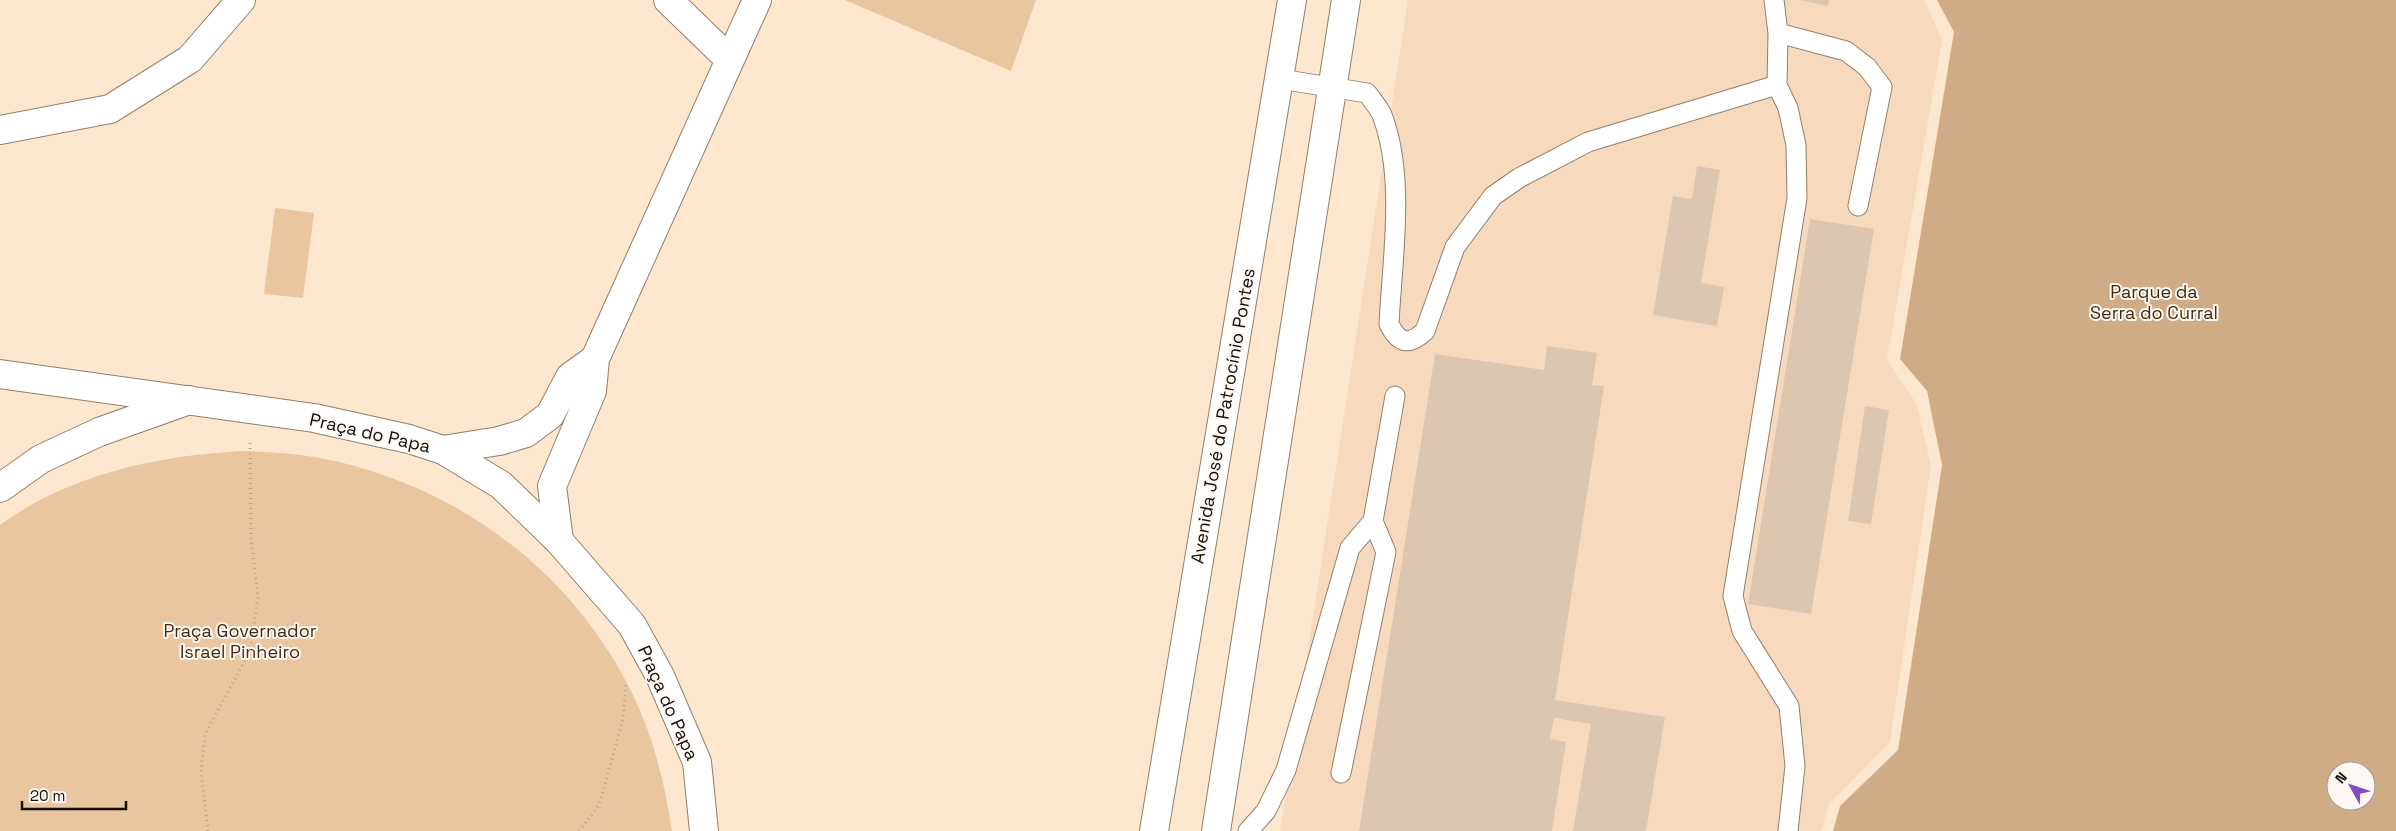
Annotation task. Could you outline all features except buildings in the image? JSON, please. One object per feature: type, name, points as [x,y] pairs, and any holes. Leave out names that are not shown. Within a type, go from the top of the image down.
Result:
[{"type":"street","points":[[0,130],[110,110],[190,59],[241,0]]},
{"type":"street","points":[[668,0],[730,60]]},
{"type":"street","points":[[558,541],[552,486],[592,391],[595,360],[756,0]]},
{"type":"street","name":"Avenida José do Patrocínio Pontes","points":[[1154,831],[1292,0]]},
{"type":"street","points":[[1216,831],[1346,0]]},
{"type":"street","points":[[443,450],[499,441],[526,433],[550,415],[570,377],[595,360]]},
{"type":"street","name":"Praça do Papa","points":[[0,374],[314,418],[409,439],[443,450],[501,485],[558,541],[632,626],[660,676],[697,762],[704,831]]},
{"type":"street","points":[[0,488],[42,459],[99,432],[189,400]]},
{"type":"lane","points":[[1774,0],[1778,33],[1777,86],[1788,108],[1796,146],[1797,198],[1786,277],[1733,596],[1742,631],[1789,706],[1795,766],[1792,811],[1788,831]]},
{"type":"lane","points":[[1778,33],[1846,51],[1867,67],[1882,87],[1858,206]]},
{"type":"lane","points":[[1280,80],[1332,86],[1367,93],[1382,114],[1392,157],[1396,237],[1389,324],[1395,335],[1404,341],[1415,340],[1425,331],[1454,246],[1493,196],[1519,178],[1588,142],[1777,86]]},
{"type":"lane","points":[[1248,831],[1266,811],[1286,770],[1350,548],[1373,521],[1395,396]]},
{"type":"lane","points":[[1341,773],[1386,552],[1373,521]]},
{"type":"path","points":[[208,831],[201,771],[205,734],[250,651],[258,598],[250,536],[250,409]]},
{"type":"path","points":[[579,831],[599,805],[623,719],[626,682]]},
{"type":"shaded area","points":[[1408,0],[1924,0],[1942,40],[1887,360],[1916,403],[1931,465],[1890,742],[1829,804],[1821,831],[1280,831]]},
{"type":"green space","points":[[845,0],[1036,0],[1011,71]]},
{"type":"green space","name":"Parque da Serra do Curral","points":[[1937,0],[2396,0],[2396,831],[1833,831],[1840,806],[1898,750],[1942,465],[1927,391],[1900,359],[1954,32]]},
{"type":"green space","points":[[275,208],[314,213],[303,298],[264,294]]},
{"type":"green space","name":"Praça Governador Israel Pinheiro","points":[[241,451],[315,457],[386,476],[431,495],[474,518],[513,546],[549,578],[582,614],[610,654],[634,697],[653,746],[662,779],[672,831],[0,831],[0,525],[27,507],[85,480],[146,463]]}]
